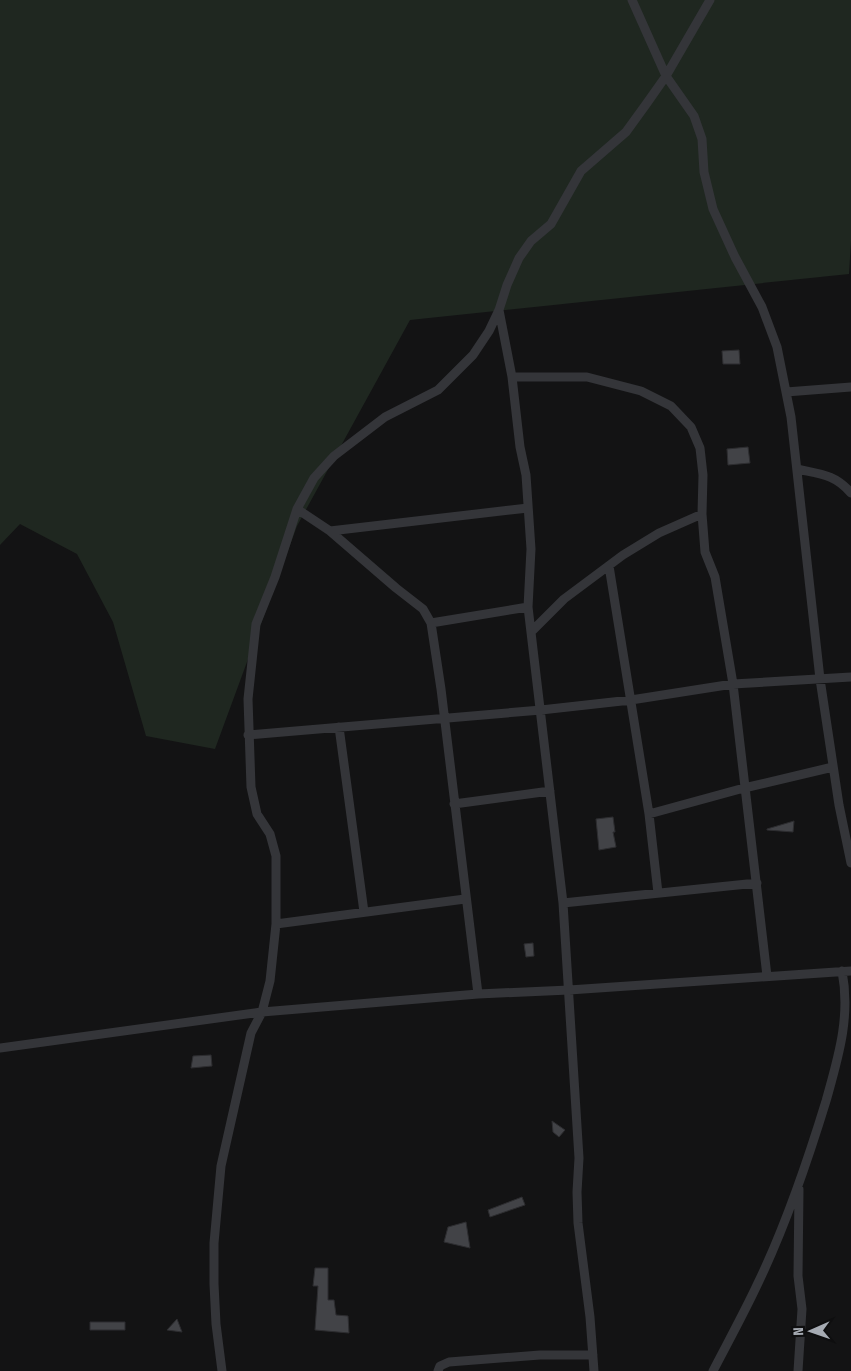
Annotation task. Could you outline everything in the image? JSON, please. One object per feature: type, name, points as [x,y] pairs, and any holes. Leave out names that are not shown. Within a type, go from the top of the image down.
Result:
[{"type":"street","points":[[632,0],[666,76],[694,116],[702,139],[704,172],[713,208],[735,257],[762,307],[777,347],[791,418],[820,679],[851,863]]},
{"type":"street","points":[[224,1371],[216,1324],[214,1284],[214,1243],[221,1166],[251,1033],[262,1012],[270,981],[276,924],[276,856],[270,834],[257,814],[251,788],[248,699],[256,624],[275,578],[297,509],[314,478],[334,456],[385,417],[438,390],[473,355],[489,331],[499,310],[507,285],[519,258],[531,241],[551,224],[581,171],[626,132],[666,76],[710,0]]},
{"type":"street","points":[[499,310],[512,377],[520,447],[526,474],[531,549],[528,607],[563,902],[579,1158],[578,1223],[590,1318],[594,1371]]},
{"type":"street","points":[[512,377],[588,377],[641,392],[671,406],[691,427],[700,448],[703,475],[702,514],[705,552],[715,577],[733,684],[767,976]]},
{"type":"street","points":[[786,392],[851,387]]},
{"type":"street","points":[[797,469],[837,479],[851,493]]},
{"type":"street","points":[[330,531],[528,508]]},
{"type":"street","points":[[297,509],[330,531],[396,588],[424,609],[430,623],[444,717],[478,994]]},
{"type":"street","points":[[532,631],[564,599],[623,555],[658,533],[702,514]]},
{"type":"street","points":[[609,566],[649,814],[658,894]]},
{"type":"street","points":[[430,623],[528,607]]},
{"type":"street","points":[[248,735],[541,710],[631,700],[733,684],[851,677]]},
{"type":"street","points":[[339,727],[364,912]]},
{"type":"street","points":[[649,814],[744,788],[834,768]]},
{"type":"street","points":[[454,804],[550,791]]},
{"type":"street","points":[[563,902],[757,883]]},
{"type":"street","points":[[276,924],[465,899]]},
{"type":"street","points":[[0,1048],[262,1012],[478,994],[569,990],[847,971],[848,1002],[844,1043],[817,1131],[784,1224],[758,1284],[713,1371]]},
{"type":"street","points":[[798,1371],[802,1309],[798,1276],[799,1180]]},
{"type":"street","points":[[438,1371],[440,1366],[449,1362],[540,1355],[593,1355]]},
{"type":"shaded area","points":[[0,0],[851,0],[851,241],[849,274],[410,320],[297,526],[215,749],[146,736],[113,622],[77,554],[20,524],[0,545]]},
{"type":"building","points":[[739,350],[740,364],[723,364],[722,351]]},
{"type":"building","points":[[748,447],[750,463],[728,465],[727,449]]},
{"type":"building","points":[[613,817],[616,847],[599,850],[596,819]]},
{"type":"building","points":[[794,821],[793,832],[767,830],[767,829]]},
{"type":"building","points":[[533,943],[534,956],[526,957],[524,944]]},
{"type":"building","points":[[211,1055],[212,1066],[191,1068],[193,1056]]},
{"type":"building","points":[[552,1121],[565,1130],[559,1137],[553,1132]]},
{"type":"building","points":[[522,1197],[525,1205],[490,1217],[488,1210]]},
{"type":"building","points":[[466,1222],[470,1248],[444,1242],[448,1227]]},
{"type":"building","points":[[315,1268],[328,1268],[328,1300],[334,1300],[336,1315],[348,1316],[349,1333],[315,1330],[318,1286],[313,1286]]},
{"type":"building","points":[[177,1319],[182,1332],[167,1330]]},
{"type":"building","points":[[90,1322],[125,1322],[125,1330],[90,1330]]}]
